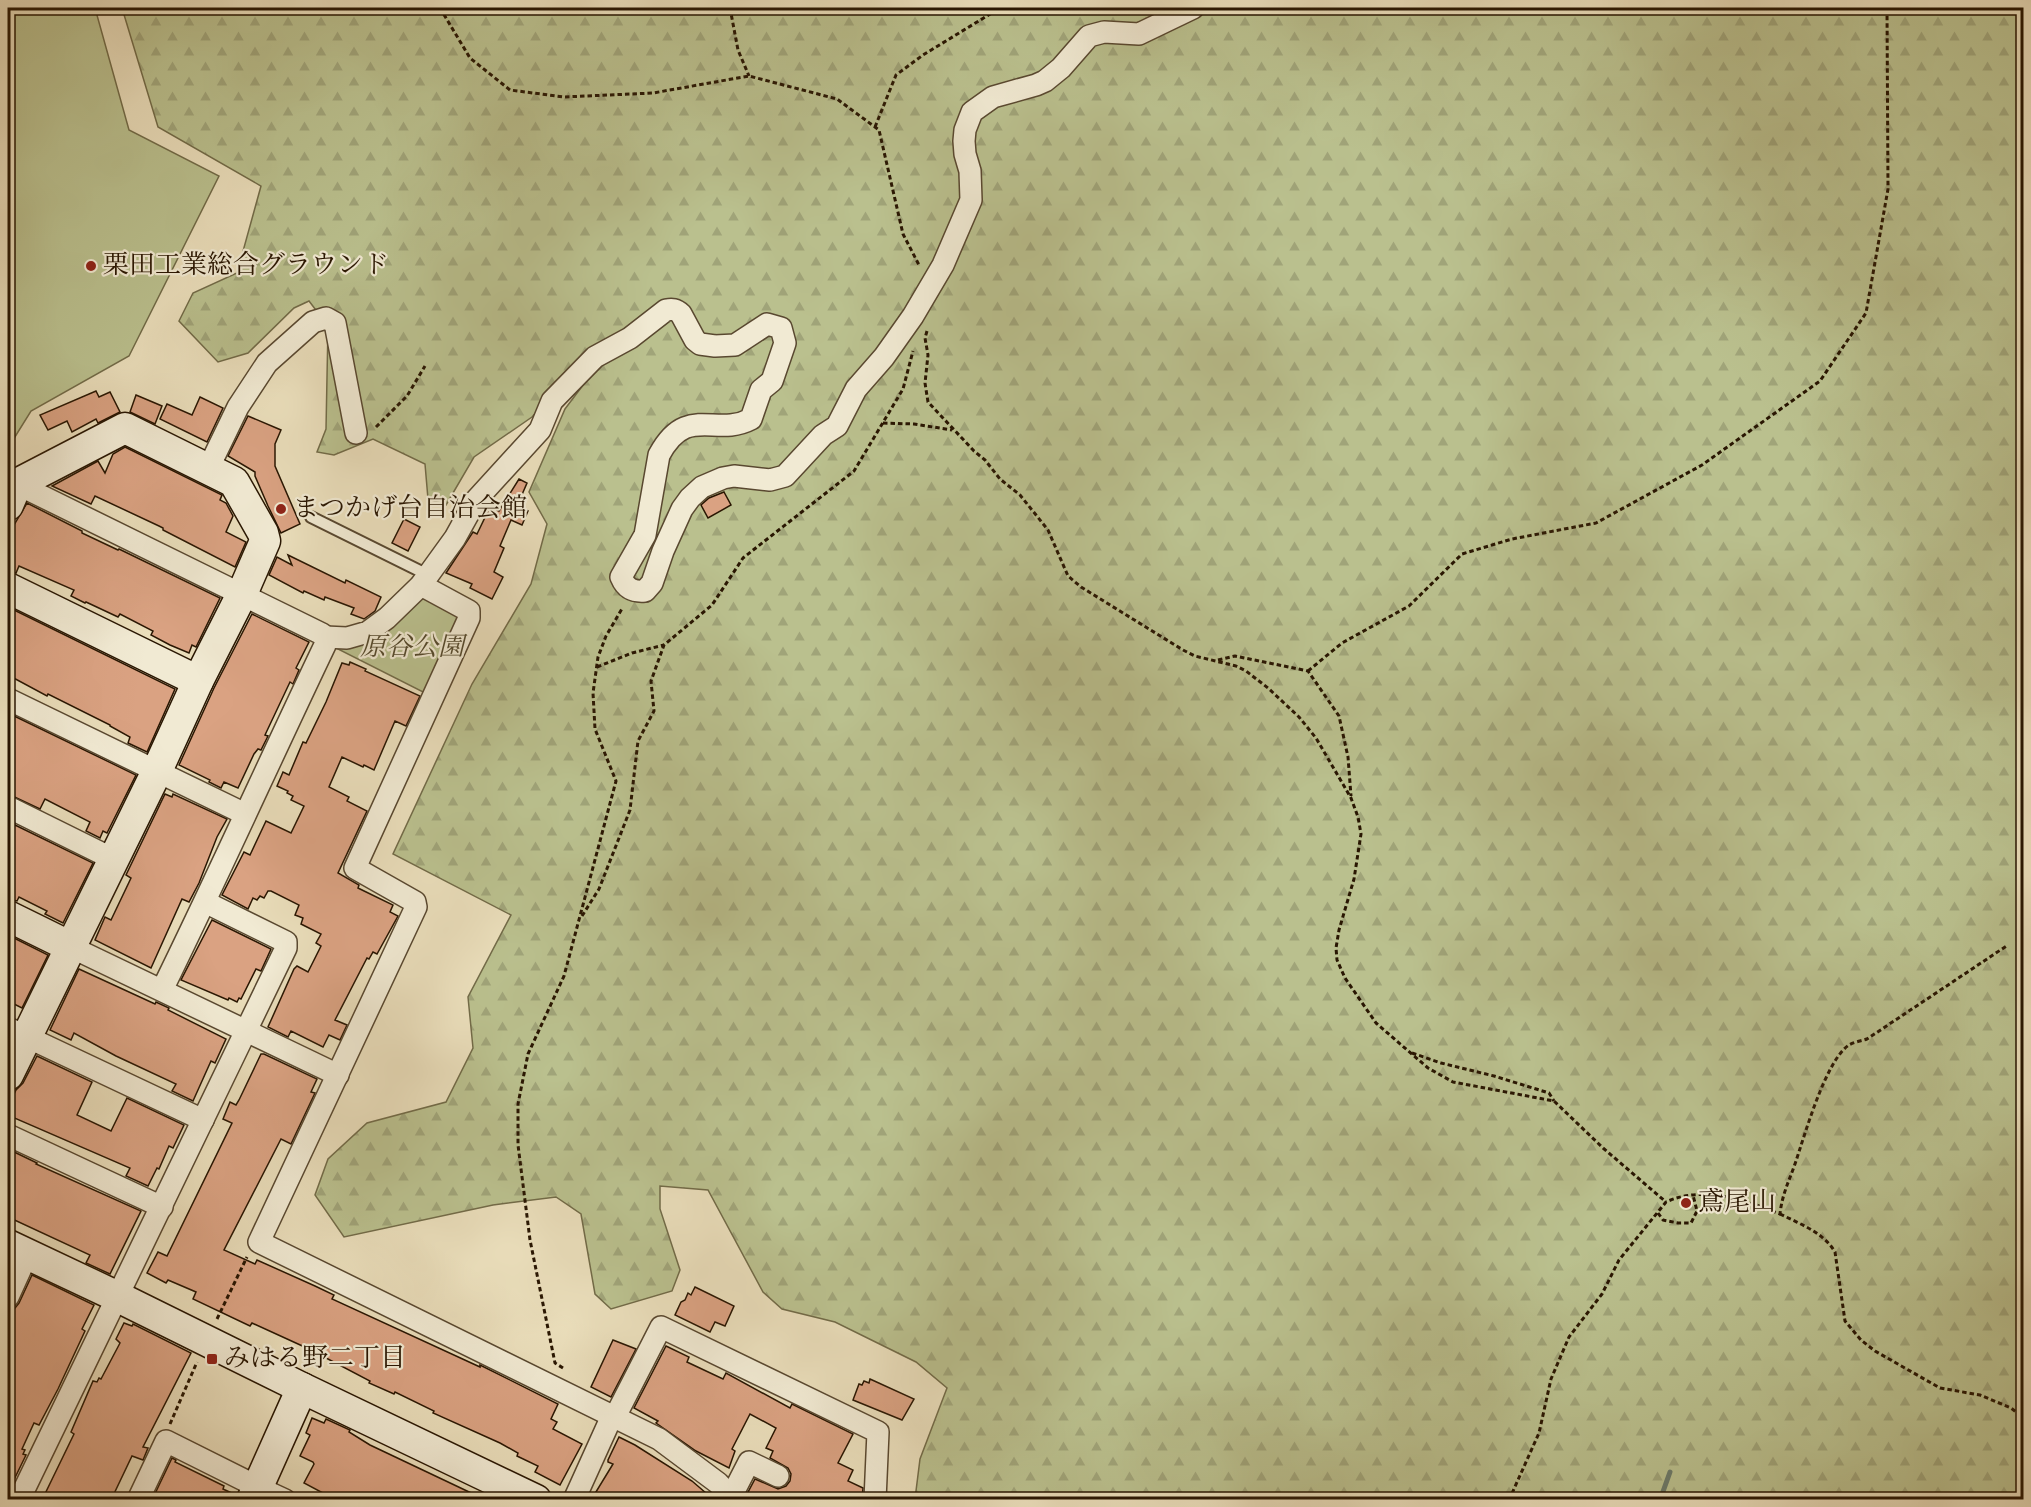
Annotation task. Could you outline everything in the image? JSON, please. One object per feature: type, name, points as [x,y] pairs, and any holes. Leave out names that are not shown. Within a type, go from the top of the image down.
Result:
[{"type":"street","points":[[325,637],[347,638],[368,632],[387,618],[424,580],[455,538],[476,500],[540,430],[552,401],[595,357],[630,338],[666,310],[672,309],[681,314],[695,340],[700,344],[735,345],[766,324],[781,328],[785,343],[772,381],[761,390],[752,419],[735,424],[693,425],[681,429],[665,444],[659,455],[645,535],[621,577],[623,583],[633,590],[645,591],[652,583],[663,550],[682,509],[690,498],[702,487],[712,482],[734,476],[770,480],[785,476],[823,435],[837,426],[856,388],[884,357],[932,288],[971,200],[970,171],[964,141],[965,130],[972,112],[993,97],[1036,86],[1045,81],[1061,68],[1089,36],[1104,32],[1139,34],[1192,8]]},
{"type":"street","points":[[208,469],[238,407],[267,363],[313,322],[326,318],[335,323],[356,433]]},
{"type":"street","points":[[8,1075],[16,1033],[71,947],[198,681],[243,594],[265,541],[263,533],[234,482],[125,428],[13,495]]},
{"type":"street","points":[[13,495],[243,594],[322,633],[325,637],[325,645],[162,990]]},
{"type":"street","points":[[424,580],[469,610],[469,618],[355,864],[355,868],[415,902],[416,907],[259,1242],[659,1438],[718,1483],[732,1498],[749,1462],[778,1476]]},
{"type":"street","points":[[8,588],[198,681]]},
{"type":"street","points":[[8,699],[156,773],[245,814]]},
{"type":"street","points":[[8,807],[113,859]]},
{"type":"street","points":[[19,1500],[286,948],[286,942],[205,902]]},
{"type":"street","points":[[8,916],[338,1075]]},
{"type":"street","points":[[16,1033],[203,1120]]},
{"type":"street","points":[[8,1135],[162,1207]]},
{"type":"street","points":[[8,1298],[17,1250],[536,1500]]},
{"type":"street","points":[[574,1500],[612,1416],[618,1411],[661,1327],[878,1432],[875,1500]]},
{"type":"street","points":[[138,1500],[166,1441],[266,1495],[302,1388]]},
{"type":"lane","points":[[311,517],[369,544],[424,580]]},
{"type":"path","points":[[440,8],[470,58],[510,90],[564,97],[653,93],[749,76],[837,99],[879,130],[903,234],[932,288]]},
{"type":"path","points":[[730,8],[738,50],[749,76]]},
{"type":"path","points":[[875,127],[896,75],[923,55],[1000,8]]},
{"type":"path","points":[[1308,671],[1342,643],[1409,606],[1462,554],[1512,539],[1596,523],[1702,465],[1820,381],[1866,313],[1888,189],[1887,8]]},
{"type":"path","points":[[928,328],[925,383],[928,402],[974,452],[986,460],[1000,479],[1020,495],[1048,530],[1068,576],[1081,587],[1183,650],[1195,656],[1246,670],[1299,717],[1316,738],[1352,798]]},
{"type":"path","points":[[597,667],[632,653],[664,645],[712,604],[743,558],[854,471],[903,388],[913,351]]},
{"type":"path","points":[[356,433],[367,435],[387,417],[407,396],[425,366]]},
{"type":"path","points":[[883,423],[914,424],[954,430]]},
{"type":"path","points":[[555,1363],[530,1240],[518,1145],[518,1104],[528,1054],[564,975],[616,781],[595,729],[593,693],[597,667],[606,636],[633,590]]},
{"type":"path","points":[[579,920],[599,889],[630,810],[638,741],[654,711],[651,681],[664,645]]},
{"type":"path","points":[[1216,661],[1235,656],[1308,671],[1339,716],[1348,757],[1352,798],[1361,834],[1354,879],[1339,930],[1337,960],[1345,978],[1376,1023],[1428,1068],[1453,1082],[1554,1101]]},
{"type":"path","points":[[1780,1214],[1782,1196],[1817,1098],[1830,1069],[1848,1046],[1867,1039],[2008,945]]},
{"type":"path","points":[[1410,1053],[1441,1064],[1494,1076],[1549,1093],[1554,1101],[1604,1148],[1666,1202]]},
{"type":"path","points":[[1658,1213],[1663,1220],[1678,1223],[1691,1222],[1697,1211],[1693,1195]]},
{"type":"path","points":[[1509,1500],[1539,1433],[1551,1379],[1569,1337],[1602,1294],[1619,1260],[1666,1202],[1693,1195],[1743,1200],[1780,1214],[1818,1233],[1835,1252],[1845,1321],[1861,1340],[1875,1351],[1940,1388],[1980,1395],[2011,1408],[2024,1418]]},
{"type":"path","points":[[213,1328],[250,1250],[259,1242]]},
{"type":"path","points":[[166,1441],[166,1433],[197,1362]]},
{"type":"green space","name":"栗田工業総合グラウンド","points":[[8,8],[95,8],[129,130],[219,176],[129,356],[31,411],[8,448]]},
{"type":"green space","points":[[122,8],[2023,8],[2023,1499],[915,1499],[920,1459],[947,1388],[916,1362],[835,1322],[782,1309],[763,1292],[708,1190],[660,1186],[660,1209],[680,1270],[672,1291],[611,1309],[595,1294],[581,1214],[556,1197],[493,1205],[344,1237],[315,1195],[328,1159],[367,1123],[446,1102],[473,1048],[468,997],[511,915],[393,854],[472,684],[531,584],[547,524],[529,492],[565,409],[602,360],[595,348],[532,417],[474,457],[446,505],[428,499],[425,464],[373,439],[334,455],[317,452],[326,429],[328,326],[309,301],[294,308],[248,353],[218,362],[179,321],[193,293],[237,273],[261,186],[158,127]]},
{"type":"green space","name":"原谷公園","points":[[424,597],[457,614],[460,620],[427,694],[334,647]]},
{"type":"building","points":[[96,391],[99,397],[110,392],[120,412],[98,423],[96,419],[72,432],[67,421],[48,430],[40,415]]},
{"type":"building","points":[[136,395],[162,406],[155,424],[130,412]]},
{"type":"building","points":[[200,397],[223,408],[207,442],[160,419],[167,404],[192,415]]},
{"type":"building","points":[[248,416],[281,430],[275,444],[275,466],[300,524],[281,533],[255,472],[228,456]]},
{"type":"building","points":[[125,447],[222,495],[220,500],[226,503],[233,516],[226,532],[246,542],[235,567],[163,528],[95,496],[91,504],[52,486],[98,461],[105,473],[113,454]]},
{"type":"building","points":[[519,479],[527,483],[517,506],[528,511],[522,525],[511,520],[500,546],[504,548],[494,572],[503,577],[492,599],[470,588],[472,584],[446,573],[473,532],[477,534],[490,507],[499,511]]},
{"type":"building","points":[[724,492],[731,505],[708,518],[701,505],[709,498]]},
{"type":"building","points":[[27,503],[82,533],[220,598],[196,647],[192,645],[189,653],[170,645],[151,635],[153,631],[120,614],[118,617],[85,603],[71,596],[74,590],[19,566],[16,573],[8,571],[8,535]]},
{"type":"building","points":[[404,519],[420,527],[408,551],[392,543]]},
{"type":"building","points":[[288,555],[345,583],[346,580],[381,597],[375,611],[364,619],[351,614],[354,608],[325,597],[324,600],[304,591],[303,593],[269,575],[277,557],[292,565]]},
{"type":"building","points":[[8,607],[175,689],[147,752],[128,743],[130,737],[110,725],[8,675]]},
{"type":"building","points":[[252,614],[309,642],[296,668],[299,670],[293,684],[290,682],[265,735],[268,736],[261,750],[258,749],[254,754],[238,788],[224,782],[221,788],[179,765],[214,688]]},
{"type":"building","points":[[350,662],[420,696],[406,726],[395,721],[374,770],[342,757],[329,787],[349,797],[347,801],[367,811],[338,873],[359,885],[358,888],[393,905],[390,912],[398,916],[377,954],[373,952],[369,959],[367,958],[335,1020],[347,1025],[340,1040],[329,1035],[323,1047],[291,1031],[288,1037],[268,1027],[294,969],[297,966],[308,972],[321,946],[316,943],[321,934],[301,924],[303,918],[295,915],[299,905],[271,891],[268,891],[264,898],[260,896],[257,900],[253,898],[248,909],[222,895],[244,852],[250,855],[266,821],[291,833],[304,806],[291,800],[293,796],[287,793],[288,791],[277,786],[283,772],[289,775],[303,742],[306,743],[342,663],[349,665]]},
{"type":"building","points":[[8,713],[136,775],[107,833],[103,831],[100,838],[86,831],[90,822],[45,799],[40,809],[8,794]]},
{"type":"building","points":[[165,794],[172,797],[173,794],[227,819],[217,837],[199,883],[189,902],[182,899],[151,968],[95,940],[105,917],[111,920],[131,878],[126,875]]},
{"type":"building","points":[[15,825],[93,863],[63,923],[45,914],[47,911],[19,897],[17,901],[8,899],[8,828],[12,830]]},
{"type":"building","points":[[212,920],[271,949],[261,971],[256,969],[241,999],[239,998],[237,1002],[181,980]]},
{"type":"building","points":[[8,935],[48,955],[22,1008],[8,1001]]},
{"type":"building","points":[[79,969],[155,1004],[156,1002],[169,1008],[168,1010],[226,1039],[215,1063],[211,1061],[193,1101],[172,1091],[176,1084],[74,1033],[71,1040],[50,1030]]},
{"type":"building","points":[[261,1054],[317,1079],[311,1092],[315,1093],[291,1144],[281,1139],[224,1250],[255,1264],[257,1260],[315,1286],[334,1295],[332,1299],[480,1367],[480,1365],[558,1404],[551,1419],[557,1422],[553,1429],[582,1444],[560,1485],[535,1472],[538,1466],[517,1456],[518,1453],[500,1443],[433,1413],[434,1411],[395,1392],[394,1394],[369,1383],[370,1381],[309,1349],[252,1323],[250,1326],[193,1299],[196,1292],[168,1280],[166,1283],[147,1273],[158,1252],[167,1256],[232,1123],[223,1119],[230,1102],[236,1105]]},
{"type":"building","points":[[37,1056],[92,1082],[77,1115],[111,1131],[127,1098],[184,1125],[173,1148],[169,1146],[159,1169],[157,1168],[148,1186],[126,1176],[130,1168],[12,1117],[14,1113],[10,1111],[14,1102],[11,1101]]},
{"type":"building","points":[[8,1149],[141,1211],[110,1274],[86,1263],[90,1255],[8,1217]]},
{"type":"building","points":[[32,1275],[94,1305],[82,1329],[85,1331],[58,1389],[39,1425],[34,1423],[22,1449],[25,1450],[23,1454],[26,1455],[8,1492],[8,1309],[15,1308],[19,1303]]},
{"type":"building","points":[[695,1287],[734,1306],[725,1326],[715,1322],[710,1332],[675,1315],[681,1302],[685,1300],[688,1293],[691,1295]]},
{"type":"building","points":[[124,1323],[132,1326],[133,1324],[191,1353],[143,1447],[148,1448],[143,1460],[132,1456],[111,1500],[94,1500],[80,1493],[75,1500],[42,1500],[74,1434],[71,1432],[93,1381],[97,1382],[99,1378],[101,1379],[120,1343],[116,1339]]},
{"type":"building","points":[[613,1340],[636,1349],[611,1397],[591,1387]]},
{"type":"building","points":[[666,1346],[689,1357],[687,1362],[723,1379],[726,1373],[790,1408],[792,1404],[853,1434],[838,1463],[853,1470],[848,1481],[863,1488],[862,1500],[746,1500],[755,1479],[778,1489],[786,1486],[790,1481],[791,1474],[788,1468],[770,1458],[773,1451],[766,1448],[776,1428],[750,1414],[732,1449],[735,1451],[729,1468],[696,1451],[656,1423],[658,1421],[634,1408]]},
{"type":"building","points":[[870,1379],[914,1399],[902,1420],[853,1400],[859,1384],[862,1385],[864,1381],[869,1383]]},
{"type":"building","points":[[312,1418],[324,1423],[326,1419],[350,1430],[349,1432],[370,1445],[486,1500],[336,1500],[304,1483],[314,1464],[300,1456],[310,1435],[306,1433]]},
{"type":"building","points":[[619,1437],[692,1481],[714,1500],[591,1500],[613,1464],[608,1460]]},
{"type":"building","points":[[172,1458],[176,1460],[175,1462],[224,1486],[223,1489],[236,1495],[235,1500],[152,1500]]},
{"type":"waterway","points":[[1660,1500],[1670,1472]]},
{"type":"place","name":"栗田工業総合グラウンド","points":[[91,266]]},
{"type":"place","name":"まつかげ台自治会館","points":[[281,509]]},
{"type":"place","name":"鳶尾山","points":[[1686,1203]]},
{"type":"place","name":"みはる野二丁目","points":[[212,1359]]}]
